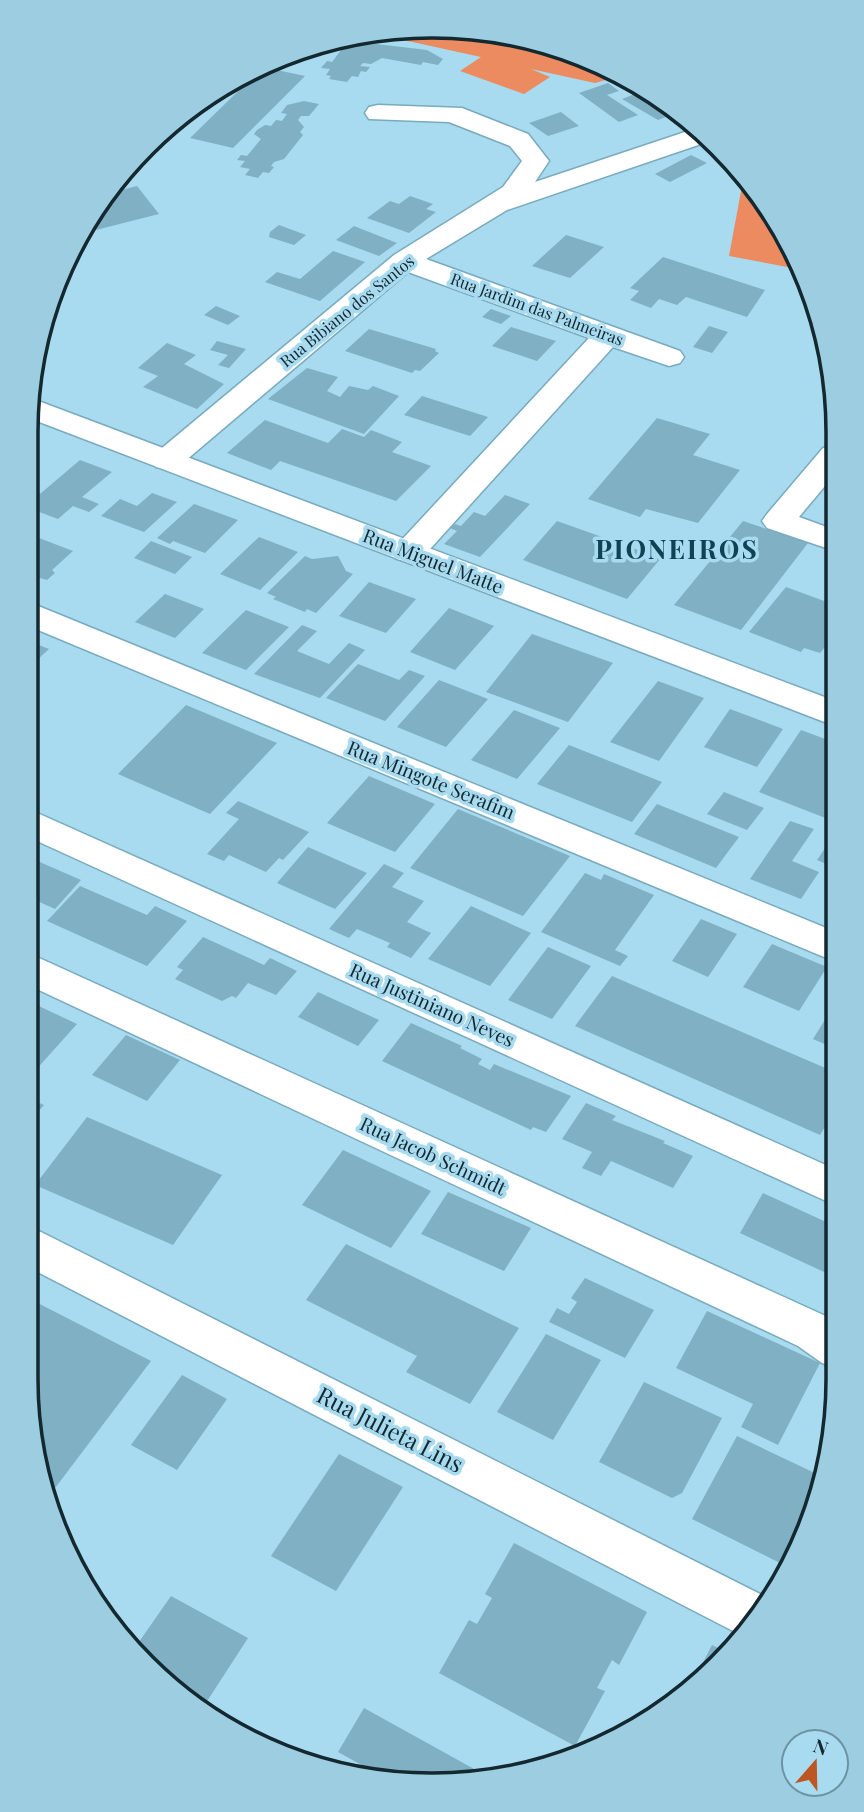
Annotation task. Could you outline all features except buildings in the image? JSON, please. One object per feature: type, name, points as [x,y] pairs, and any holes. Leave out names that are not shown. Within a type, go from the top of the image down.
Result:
[{"type":"street","points":[[378,113],[453,114],[519,140],[536,161],[513,193],[497,204]]},
{"type":"street","name":"Rua Bibiano dos Santos","points":[[167,460],[404,261],[497,204],[693,138]]},
{"type":"street","name":"Rua Jardim das Palmeiras","points":[[404,261],[669,358]]},
{"type":"street","points":[[409,552],[608,335]]},
{"type":"street","name":"Rua Miguel Matte","points":[[39,411],[826,711]]},
{"type":"street","points":[[826,465],[778,521],[826,538]]},
{"type":"street","name":"Rua Mingote Serafim","points":[[38,617],[826,944]]},
{"type":"street","name":"Rua Justiniano Neves","points":[[38,826],[826,1184]]},
{"type":"street","name":"Rua Jacob Schmidt","points":[[38,973],[814,1332],[826,1340]]},
{"type":"street","name":"Rua Julieta Lins","points":[[38,1251],[748,1614]]},
{"type":"shaded area","points":[[458,39],[509,46],[558,59],[607,80],[595,83],[531,69],[550,77],[524,94],[460,71],[481,57],[401,40]]},
{"type":"shaded area","points":[[741,189],[773,235],[790,267],[729,256]]},
{"type":"district","name":"PIONEIROS","points":[[677,550]]}]
